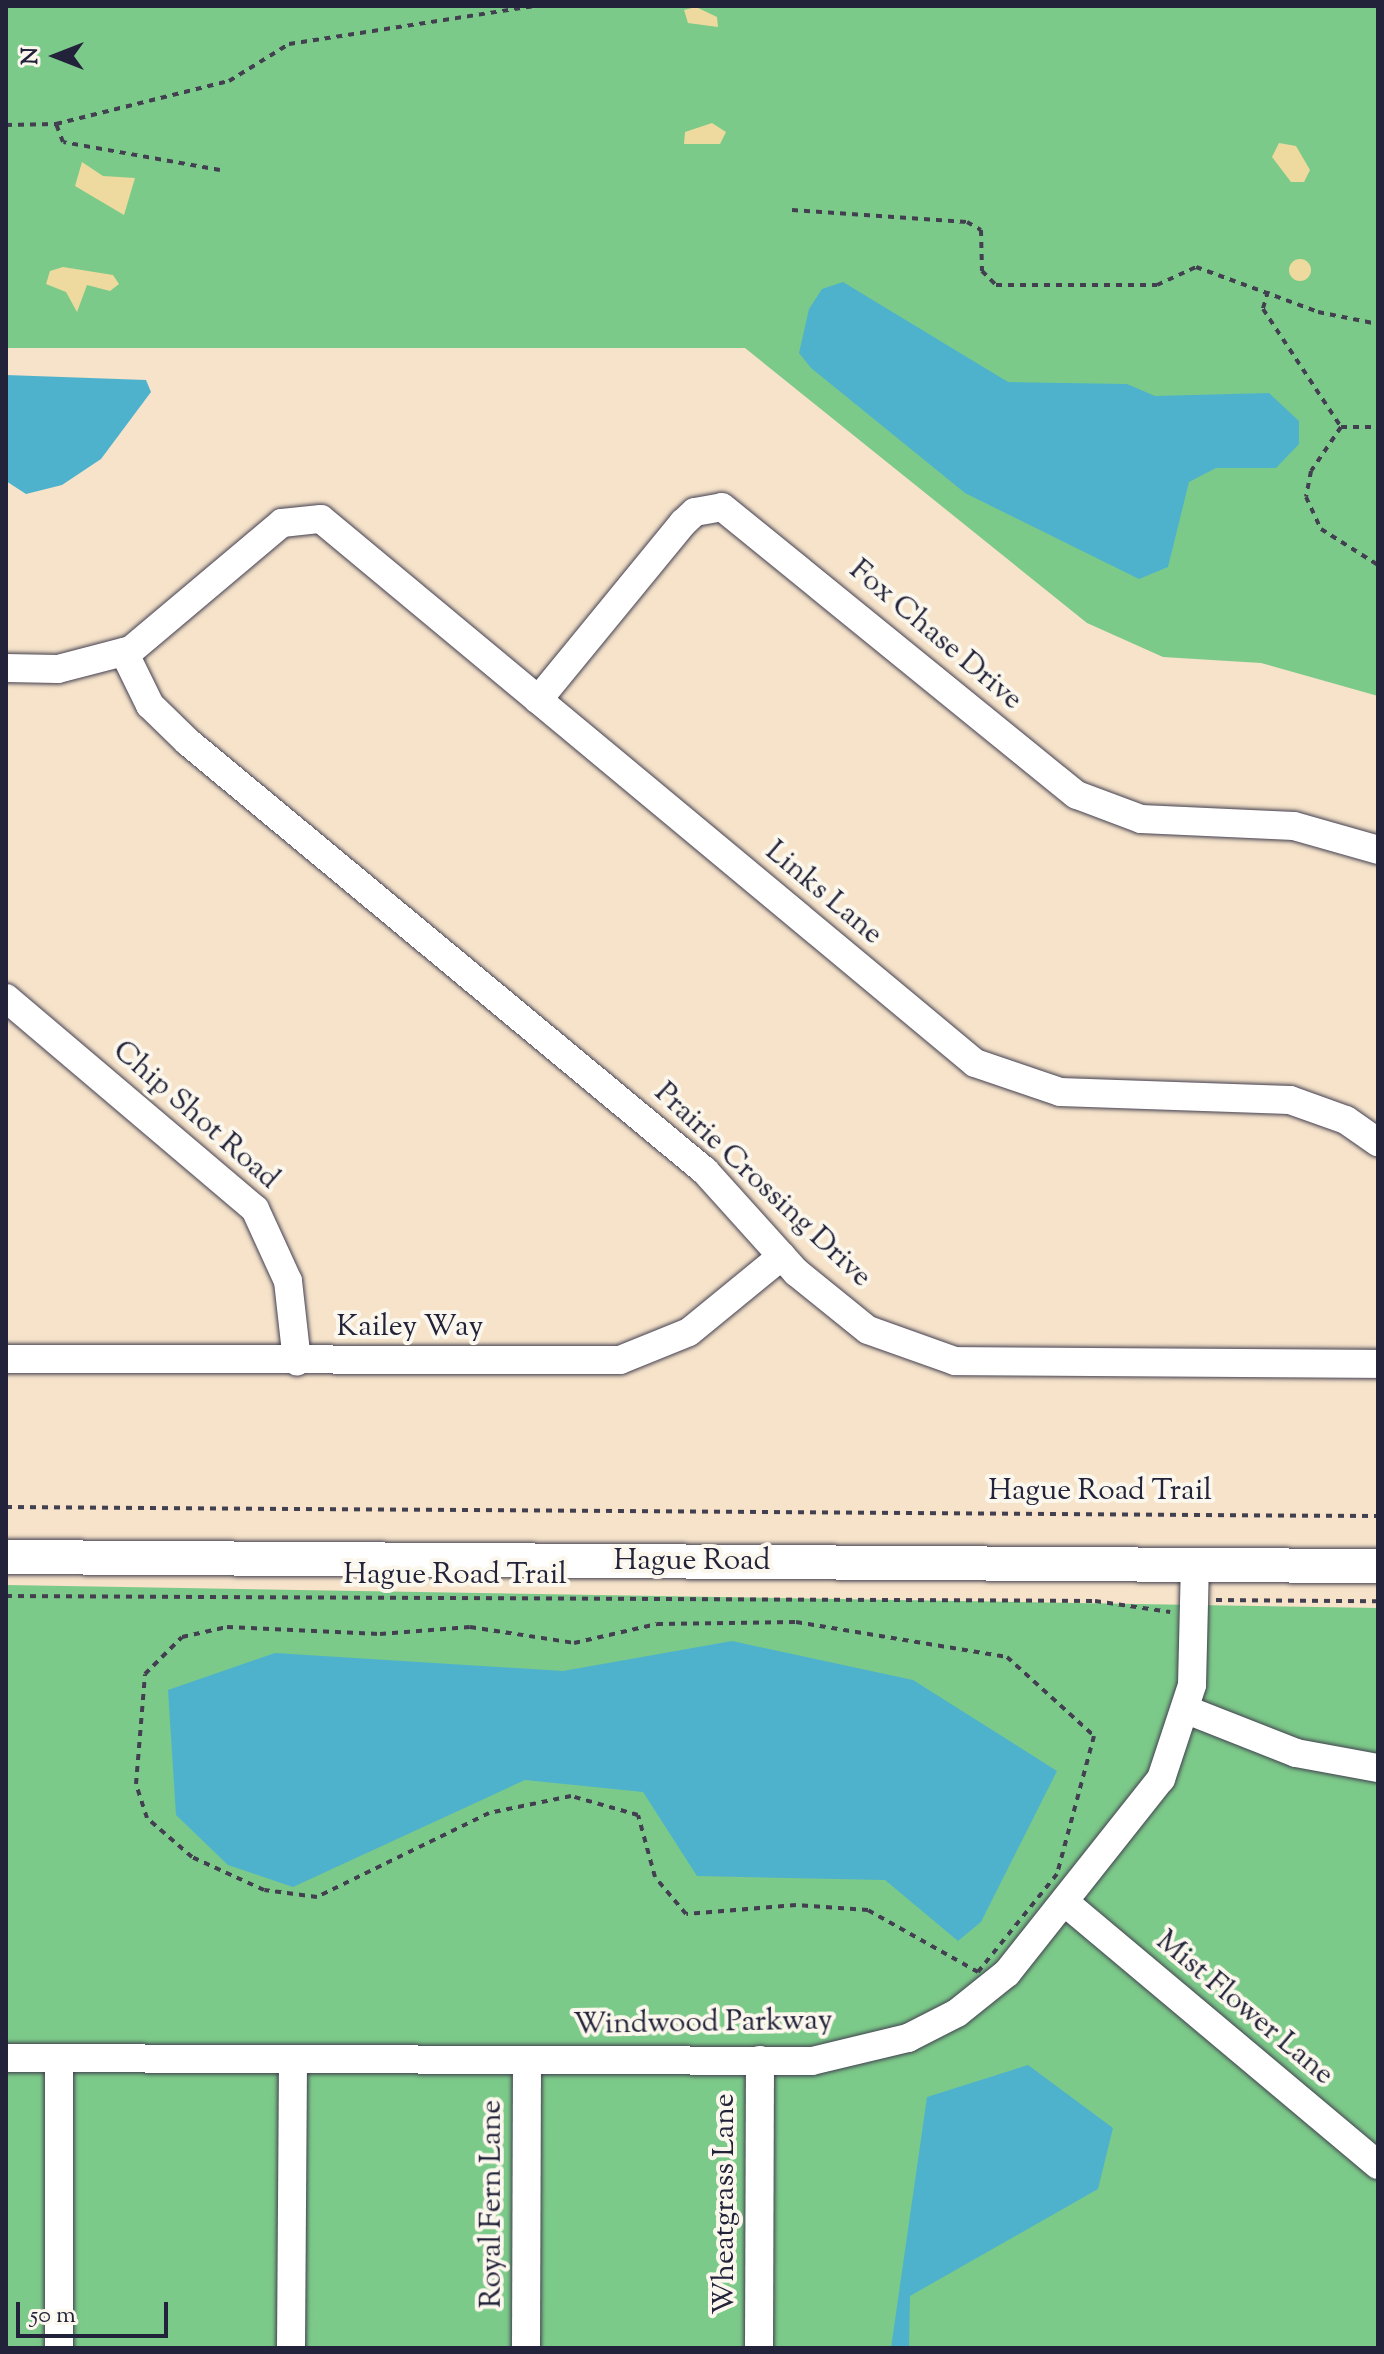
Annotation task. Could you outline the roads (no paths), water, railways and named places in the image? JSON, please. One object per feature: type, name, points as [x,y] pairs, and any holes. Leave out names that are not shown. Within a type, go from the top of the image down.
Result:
[{"type":"main road","name":"Hague Road","points":[[6,1557],[1378,1566]]},
{"type":"street","name":"Fox Chase Drive","points":[[538,700],[683,523],[695,512],[722,507],[1077,795],[1141,819],[1294,826],[1378,850]]},
{"type":"street","name":"Links Lane","points":[[124,652],[177,618],[271,531],[302,516],[321,519],[975,1063],[1060,1092],[1290,1100],[1346,1120],[1378,1142]]},
{"type":"street","points":[[6,668],[58,669],[124,652]]},
{"type":"street","name":"Prairie Crossing Drive","points":[[124,652],[150,705],[177,731],[705,1171],[782,1256],[868,1330],[955,1361],[1378,1364]]},
{"type":"street","name":"Chip Shot Road","points":[[6,998],[255,1209],[288,1281],[297,1361]]},
{"type":"street","name":"Kailey Way","points":[[6,1359],[620,1360],[689,1332],[782,1256]]},
{"type":"street","name":"Windwood Parkway","points":[[6,2058],[760,2060],[845,2056],[933,2027],[1007,1973],[1067,1904],[1161,1779],[1187,1710],[1195,1565]]},
{"type":"street","points":[[1187,1710],[1296,1753],[1378,1768]]},
{"type":"street","name":"Mist Flower Lane","points":[[1067,1904],[1378,2165]]},
{"type":"street","points":[[59,2058],[59,2348]]},
{"type":"street","points":[[291,2348],[293,2059]]},
{"type":"street","name":"Wheatgrass Lane","points":[[759,2348],[760,2060]]},
{"type":"street","name":"Royal Fern Lane","points":[[526,2348],[527,2061]]},
{"type":"water","points":[[843,282],[1008,382],[1127,384],[1155,396],[1269,393],[1299,421],[1299,444],[1276,468],[1216,468],[1189,482],[1168,567],[1139,579],[965,493],[811,368],[799,353],[809,309],[822,289]]},
{"type":"water","points":[[6,375],[146,380],[151,392],[101,459],[62,485],[26,494],[6,481]]},
{"type":"water","points":[[732,1641],[913,1680],[1057,1771],[981,1922],[958,1941],[885,1880],[697,1876],[643,1792],[525,1780],[293,1887],[228,1865],[176,1815],[168,1690],[275,1653],[563,1671]]},
{"type":"water","points":[[1028,2065],[1113,2128],[1098,2189],[910,2296],[909,2348],[891,2348],[927,2097]]}]
